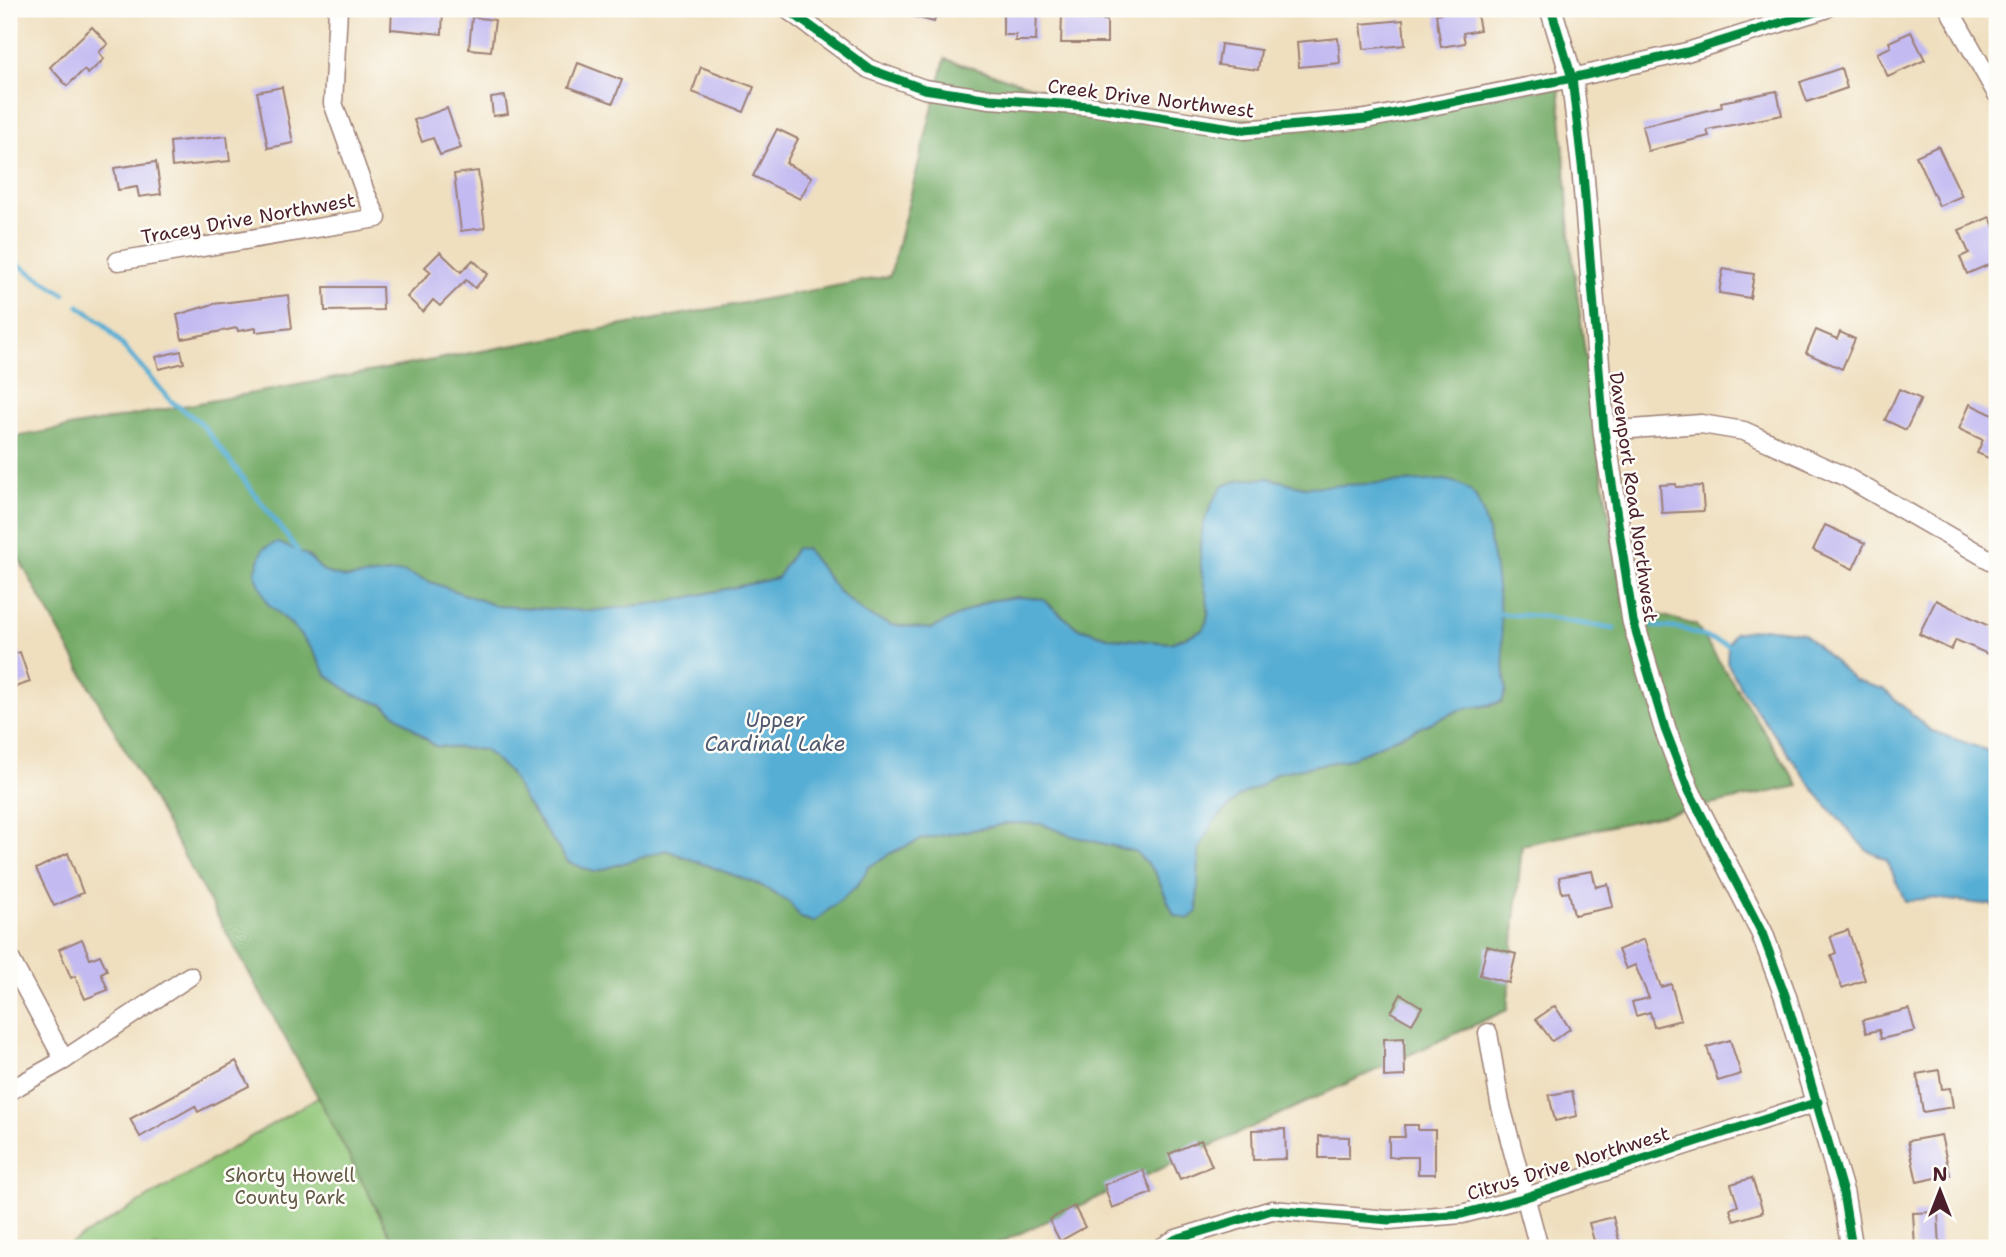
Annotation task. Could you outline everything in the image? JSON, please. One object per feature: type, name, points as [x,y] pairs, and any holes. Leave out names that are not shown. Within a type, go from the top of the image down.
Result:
[{"type":"street","name":"Tracey Drive Northwest","points":[[118,261],[377,218],[333,103],[338,9]]},
{"type":"street","name":"Creek Drive Northwest","points":[[787,9],[869,69],[924,89],[990,99],[1090,106],[1244,130],[1366,119],[1572,78],[1687,52],[1825,9]]},
{"type":"street","name":"Davenport Road Northwest","points":[[1551,9],[1572,78],[1583,173],[1604,431],[1633,621],[1661,716],[1704,825],[1762,933],[1818,1102],[1843,1193],[1852,1248]]},
{"type":"street","points":[[1949,9],[1997,94]]},
{"type":"street","points":[[1604,431],[1701,424],[1744,431],[1846,477],[1997,564]]},
{"type":"street","points":[[9,957],[64,1060]]},
{"type":"street","points":[[9,1091],[64,1060],[190,976]]},
{"type":"street","points":[[1488,1033],[1500,1102],[1524,1198]]},
{"type":"street","name":"Citrus Drive Northwest","points":[[1161,1248],[1176,1239],[1272,1210],[1389,1220],[1462,1214],[1524,1198],[1818,1102]]},
{"type":"street","name":"Citrus Drive Northwest","points":[[1524,1198],[1539,1248]]},
{"type":"green space","points":[[945,59],[1117,113],[1308,122],[1559,87],[1571,246],[1598,451],[1624,605],[1696,625],[1799,786],[1522,845],[1507,1010],[988,1248],[397,1248],[318,1097],[9,541],[9,438],[890,276]],"holes":[[[1268,478],[1304,487],[1476,497],[1493,569],[1506,690],[1502,702],[1457,711],[1349,759],[1276,773],[1263,785],[1239,795],[1213,823],[1199,849],[1197,912],[1174,915],[1155,872],[1136,852],[1069,835],[1042,824],[1011,823],[922,839],[891,853],[869,867],[857,886],[813,922],[801,918],[790,903],[760,885],[666,850],[594,872],[568,862],[525,801],[509,772],[485,750],[435,746],[384,705],[353,694],[327,675],[312,649],[292,625],[267,603],[307,555],[324,572],[346,578],[403,572],[496,606],[591,611],[667,602],[777,578],[796,549],[806,549],[838,591],[865,614],[891,625],[931,629],[988,601],[1018,597],[1042,599],[1076,627],[1111,638],[1171,643],[1203,630],[1208,608],[1201,570]]]},
{"type":"green space","name":"Shorty Howell County Park","points":[[318,1097],[397,1248],[63,1248]]},
{"type":"water","name":"Upper Cardinal Lake","points":[[1268,478],[1304,487],[1445,480],[1467,488],[1476,498],[1489,538],[1501,619],[1506,690],[1502,701],[1457,711],[1349,759],[1276,773],[1263,784],[1239,796],[1213,823],[1199,849],[1197,912],[1188,919],[1174,915],[1155,872],[1136,852],[1069,835],[1042,824],[1011,823],[922,839],[891,853],[869,867],[857,886],[814,922],[801,918],[790,903],[760,885],[666,850],[594,872],[568,862],[525,801],[509,772],[485,750],[435,746],[384,705],[353,694],[327,675],[312,649],[292,625],[267,603],[255,573],[263,549],[277,542],[307,555],[324,572],[346,578],[403,572],[496,606],[591,611],[667,602],[777,578],[796,548],[806,549],[838,591],[865,614],[891,625],[931,629],[988,601],[1018,597],[1042,599],[1076,627],[1111,638],[1171,643],[1203,630],[1206,622],[1208,606],[1201,567],[1201,534],[1207,515],[1222,486],[1240,480]]},
{"type":"water","points":[[1764,628],[1803,633],[1854,680],[1883,689],[1930,730],[1997,754],[1997,910],[1992,905],[1931,898],[1905,901],[1887,860],[1866,850],[1818,795],[1742,690],[1727,662],[1728,645],[1734,633]]},
{"type":"building","points":[[392,9],[443,9],[442,34],[391,29]]},
{"type":"building","points":[[900,9],[938,9],[934,22],[900,13]]},
{"type":"building","points":[[1022,9],[1037,9],[1036,41],[1015,41],[1016,35],[1003,35],[1003,13],[1022,13]]},
{"type":"building","points":[[1476,9],[1480,30],[1463,33],[1465,43],[1441,47],[1436,14]]},
{"type":"building","points":[[1073,11],[1086,11],[1086,19],[1107,20],[1107,43],[1061,43],[1062,16],[1073,17]]},
{"type":"building","points":[[472,17],[495,20],[491,51],[469,49]]},
{"type":"building","points":[[1403,20],[1405,45],[1364,49],[1361,24]]},
{"type":"building","points":[[92,27],[108,44],[99,52],[104,59],[88,74],[84,70],[67,86],[50,67]]},
{"type":"building","points":[[1911,32],[1925,60],[1888,77],[1877,53],[1891,47],[1889,42]]},
{"type":"building","points":[[1338,38],[1340,63],[1299,67],[1297,42]]},
{"type":"building","points":[[1221,44],[1261,50],[1258,70],[1218,65]]},
{"type":"building","points":[[578,63],[622,80],[613,103],[569,87]]},
{"type":"building","points":[[701,67],[754,87],[744,112],[692,92]]},
{"type":"building","points":[[1841,68],[1847,88],[1807,102],[1800,82]]},
{"type":"building","points":[[282,87],[293,143],[268,148],[257,92]]},
{"type":"building","points":[[1777,91],[1782,115],[1707,130],[1709,136],[1648,151],[1642,126],[1722,107],[1721,102]]},
{"type":"building","points":[[505,96],[508,114],[493,116],[491,98]]},
{"type":"building","points":[[447,108],[461,148],[440,155],[433,138],[422,142],[414,120]]},
{"type":"building","points":[[777,129],[798,139],[786,163],[812,177],[800,199],[753,176]]},
{"type":"building","points":[[227,136],[230,161],[172,167],[170,142]]},
{"type":"building","points":[[1938,146],[1962,196],[1939,206],[1916,156]]},
{"type":"building","points":[[156,162],[161,194],[139,197],[137,187],[118,190],[114,168]]},
{"type":"building","points":[[478,171],[485,228],[461,231],[454,174]]},
{"type":"building","points":[[1990,217],[1997,234],[1997,261],[1967,274],[1960,257],[1969,253],[1959,230]]},
{"type":"building","points":[[440,252],[461,272],[473,260],[488,274],[475,288],[466,280],[440,306],[433,300],[423,312],[407,297],[431,272],[425,267]]},
{"type":"building","points":[[1723,269],[1754,274],[1750,298],[1719,293]]},
{"type":"building","points":[[324,287],[382,287],[383,310],[325,311]]},
{"type":"building","points":[[288,295],[292,328],[256,332],[256,328],[238,331],[237,328],[182,339],[177,315],[213,304]]},
{"type":"building","points":[[1816,330],[1837,339],[1840,332],[1855,339],[1842,369],[1806,353]]},
{"type":"building","points":[[181,351],[184,363],[159,369],[156,357]]},
{"type":"building","points":[[1899,389],[1921,399],[1906,430],[1885,420]]},
{"type":"building","points":[[1970,404],[1997,417],[1997,451],[1993,460],[1977,453],[1983,440],[1959,429]]},
{"type":"building","points":[[1676,484],[1676,487],[1702,486],[1704,511],[1662,513],[1660,485]]},
{"type":"building","points":[[1825,525],[1865,543],[1853,569],[1813,550]]},
{"type":"building","points":[[1936,600],[1997,630],[1997,658],[1956,640],[1951,650],[1919,634]]},
{"type":"building","points":[[20,652],[30,682],[9,689],[9,656]]},
{"type":"building","points":[[68,853],[83,893],[54,906],[36,869]]},
{"type":"building","points":[[1592,871],[1596,887],[1608,884],[1613,907],[1574,915],[1569,892],[1562,893],[1559,877]]},
{"type":"building","points":[[1848,930],[1865,980],[1842,988],[1831,955],[1836,953],[1830,936]]},
{"type":"building","points":[[82,939],[90,959],[100,955],[107,970],[101,973],[108,990],[85,999],[75,976],[71,978],[59,949]]},
{"type":"building","points":[[1644,939],[1661,987],[1671,984],[1681,1020],[1654,1027],[1650,1012],[1636,1016],[1632,1002],[1649,998],[1635,965],[1626,969],[1618,950]]},
{"type":"building","points":[[1487,946],[1516,954],[1509,983],[1480,975]]},
{"type":"building","points":[[1401,994],[1422,1007],[1412,1024],[1391,1012]]},
{"type":"building","points":[[1555,1006],[1570,1029],[1552,1041],[1536,1019]]},
{"type":"building","points":[[1909,1009],[1915,1031],[1881,1039],[1879,1030],[1866,1033],[1863,1020]]},
{"type":"building","points":[[1404,1038],[1405,1076],[1384,1077],[1384,1039]]},
{"type":"building","points":[[1730,1040],[1741,1074],[1718,1081],[1707,1047]]},
{"type":"building","points":[[236,1061],[249,1086],[198,1112],[195,1106],[140,1137],[130,1119]]},
{"type":"building","points":[[1939,1070],[1942,1089],[1950,1088],[1953,1107],[1923,1112],[1917,1074]]},
{"type":"building","points":[[1572,1091],[1577,1116],[1555,1121],[1549,1095]]},
{"type":"building","points":[[1404,1125],[1418,1125],[1418,1130],[1435,1130],[1435,1174],[1418,1174],[1418,1157],[1389,1157],[1389,1137],[1405,1137]]},
{"type":"building","points":[[1285,1129],[1286,1159],[1253,1160],[1252,1130]]},
{"type":"building","points":[[1941,1135],[1950,1175],[1917,1182],[1908,1141]]},
{"type":"building","points":[[1319,1136],[1349,1137],[1349,1158],[1319,1158]]},
{"type":"building","points":[[1201,1140],[1212,1166],[1180,1179],[1169,1154]]},
{"type":"building","points":[[1143,1170],[1152,1193],[1112,1208],[1104,1185]]},
{"type":"building","points":[[1752,1178],[1763,1212],[1734,1221],[1730,1209],[1738,1206],[1731,1184]]},
{"type":"building","points":[[1074,1206],[1085,1227],[1060,1241],[1049,1220]]},
{"type":"building","points":[[1938,1212],[1940,1248],[1915,1248],[1913,1213]]},
{"type":"building","points":[[1613,1217],[1621,1248],[1596,1248],[1589,1223]]},
{"type":"waterway","points":[[9,264],[16,263],[64,294]]},
{"type":"waterway","points":[[79,306],[102,322],[171,401],[201,423],[298,551]]},
{"type":"waterway","points":[[1499,614],[1537,616],[1614,629]]},
{"type":"waterway","points":[[1654,626],[1683,629],[1728,645]]},
{"type":"cycle path","points":[[787,9],[869,69],[924,89],[990,99],[1090,106],[1244,130],[1366,119],[1572,78],[1687,52],[1825,9]]},
{"type":"cycle path","points":[[1551,9],[1572,78],[1583,173],[1604,431],[1633,621],[1665,729],[1689,791],[1762,933],[1785,995],[1843,1193],[1852,1248]]},
{"type":"cycle path","points":[[1161,1248],[1176,1239],[1272,1210],[1389,1220],[1462,1214],[1523,1198],[1818,1102]]}]
